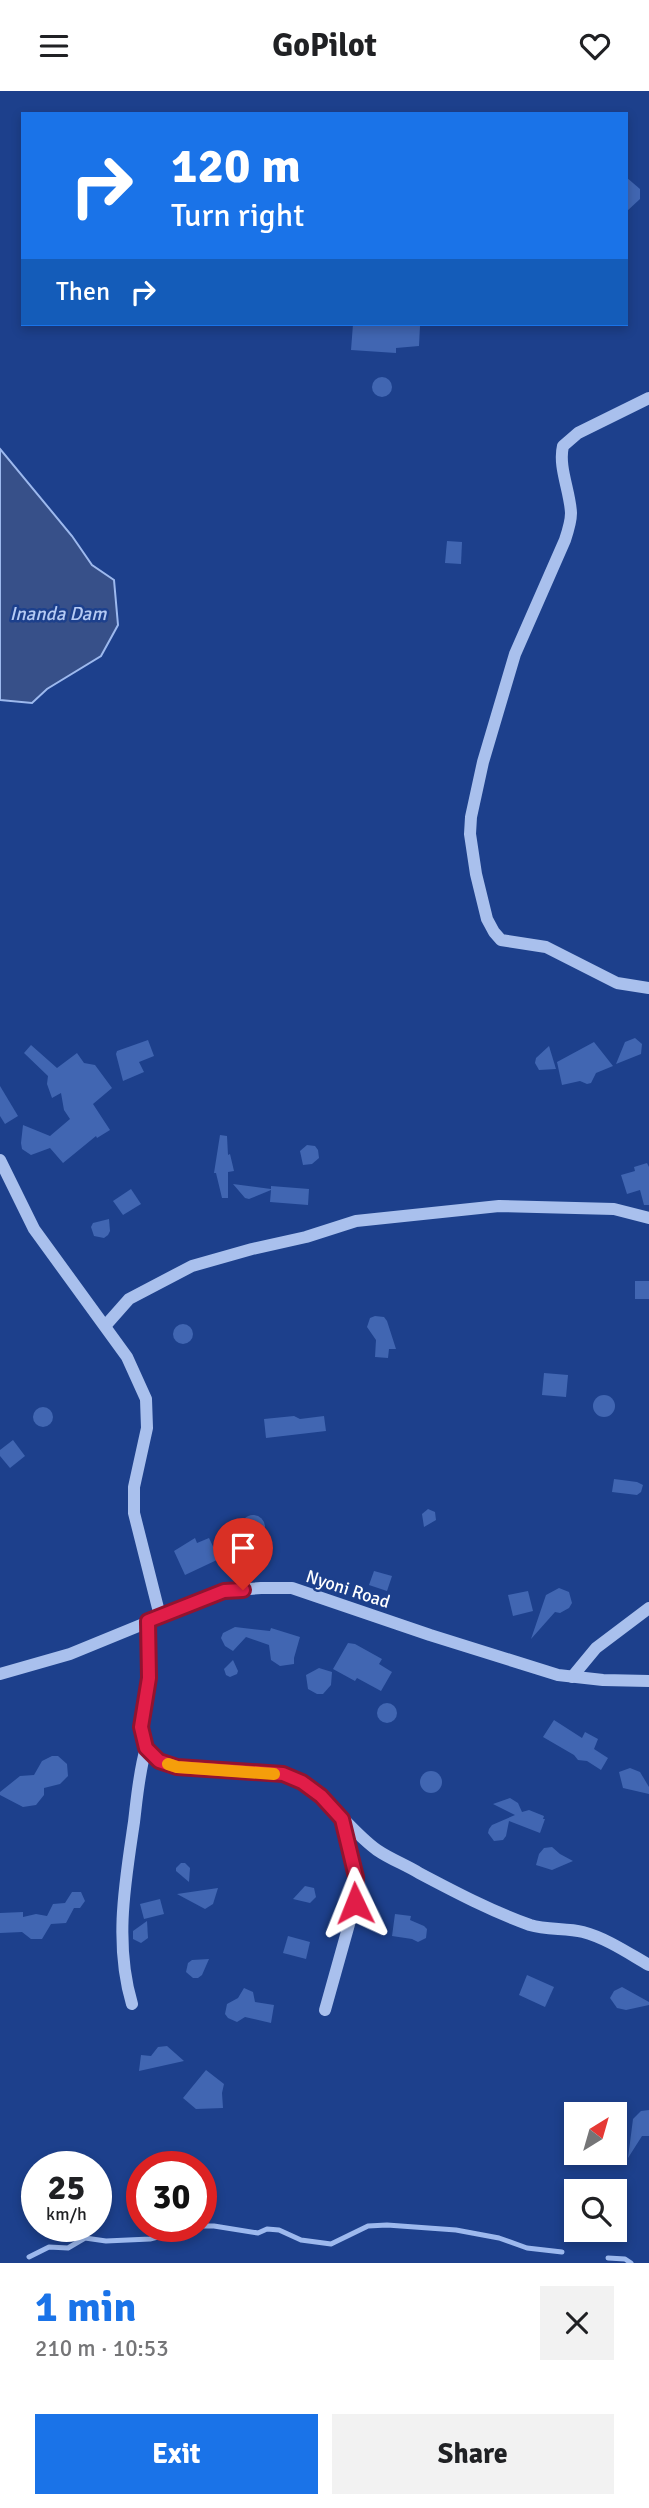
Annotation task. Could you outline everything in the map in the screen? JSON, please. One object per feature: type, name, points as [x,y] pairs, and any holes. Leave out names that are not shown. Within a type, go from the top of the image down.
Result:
[{"type":"street","points":[[649,398],[578,433],[567,441],[562,451],[571,514],[569,527],[512,666],[475,792],[471,817],[472,849],[486,919],[501,940],[546,947],[617,983],[649,988]]},
{"type":"street","points":[[0,1160],[34,1229],[86,1302],[106,1325],[127,1357],[146,1399],[147,1428],[134,1487],[134,1513],[154,1619],[141,1727],[146,1748],[159,1761],[177,1767],[283,1774],[302,1782],[377,1850],[492,1911],[534,1926],[584,1932],[649,1965]]},
{"type":"street","points":[[106,1325],[130,1299],[192,1266],[306,1237],[356,1221],[499,1206],[614,1209],[649,1218]]},
{"type":"street","name":"Nyoni Road","points":[[0,1674],[70,1654],[224,1591],[292,1588],[523,1665],[572,1677],[649,1681]]},
{"type":"street","points":[[572,1677],[596,1648],[649,1609]]},
{"type":"street","points":[[132,2004],[124,1977],[121,1938],[124,1890],[139,1769],[146,1748]]},
{"type":"street","points":[[325,2010],[355,1903],[356,1877],[342,1819]]},
{"type":"water","name":"Inanda Dam","points":[[0,449],[72,536],[92,565],[114,580],[118,625],[101,656],[47,689],[32,703],[0,700]]},
{"type":"building","points":[[628,179],[640,189],[640,199],[628,210]]},
{"type":"building","points":[[353,326],[420,326],[419,346],[396,348],[396,353],[351,350]]},
{"type":"building","points":[[382,377],[389,380],[392,387],[389,394],[382,397],[375,394],[372,387],[375,380]]},
{"type":"building","points":[[447,541],[462,542],[461,564],[445,563]]},
{"type":"building","points":[[635,1038],[642,1044],[641,1054],[616,1064],[625,1042]]},
{"type":"building","points":[[148,1040],[154,1056],[139,1062],[144,1072],[123,1081],[117,1051]]},
{"type":"building","points":[[594,1042],[613,1066],[596,1073],[591,1083],[580,1081],[562,1085],[557,1062]]},
{"type":"building","points":[[31,1045],[57,1068],[77,1053],[84,1063],[95,1065],[112,1088],[93,1104],[110,1130],[97,1138],[96,1136],[63,1163],[50,1148],[31,1155],[22,1149],[23,1125],[50,1136],[70,1119],[64,1110],[61,1093],[52,1098],[47,1084],[48,1076],[24,1053]]},
{"type":"building","points":[[549,1046],[556,1069],[539,1070],[535,1063],[536,1058]]},
{"type":"building","points":[[0,1086],[18,1116],[5,1124],[0,1116]]},
{"type":"building","points":[[220,1135],[227,1136],[228,1155],[230,1154],[234,1171],[228,1172],[228,1198],[222,1198],[214,1173]]},
{"type":"building","points":[[307,1145],[315,1146],[319,1158],[312,1164],[303,1165],[300,1151]]},
{"type":"building","points":[[647,1163],[649,1205],[644,1205],[640,1190],[627,1194],[621,1175],[635,1171],[634,1167]]},
{"type":"building","points":[[233,1184],[271,1189],[271,1186],[309,1189],[308,1205],[270,1202],[271,1190],[249,1199],[245,1198]]},
{"type":"building","points":[[131,1189],[141,1204],[123,1215],[113,1201]]},
{"type":"building","points":[[109,1219],[108,1235],[104,1238],[94,1236],[91,1227],[93,1223]]},
{"type":"building","points":[[635,1281],[649,1281],[649,1299],[635,1299]]},
{"type":"building","points":[[384,1317],[387,1321],[396,1349],[389,1349],[388,1358],[375,1357],[376,1340],[367,1327],[370,1318]]},
{"type":"building","points":[[183,1324],[190,1327],[193,1334],[190,1341],[183,1344],[176,1341],[173,1334],[176,1327]]},
{"type":"building","points":[[544,1373],[568,1375],[566,1397],[542,1395]]},
{"type":"building","points":[[604,1395],[612,1398],[615,1406],[612,1414],[604,1417],[596,1414],[593,1406],[596,1398]]},
{"type":"building","points":[[39,1407],[47,1407],[53,1417],[47,1427],[39,1427],[33,1421],[33,1413]]},
{"type":"building","points":[[294,1416],[300,1419],[324,1416],[326,1431],[266,1438],[264,1419]]},
{"type":"building","points":[[13,1440],[25,1456],[10,1468],[0,1456],[0,1450]]},
{"type":"building","points":[[614,1479],[637,1482],[643,1485],[641,1492],[637,1495],[612,1492]]},
{"type":"building","points":[[428,1509],[435,1512],[436,1520],[424,1527],[422,1514]]},
{"type":"building","points":[[253,1515],[264,1522],[265,1527],[258,1538],[253,1539],[242,1532],[241,1527],[248,1516]]},
{"type":"building","points":[[195,1538],[197,1543],[209,1538],[219,1559],[185,1575],[174,1551]]},
{"type":"building","points":[[374,1571],[392,1576],[387,1591],[369,1585]]},
{"type":"building","points":[[559,1588],[569,1592],[572,1603],[560,1613],[555,1612],[531,1639],[546,1595]]},
{"type":"building","points":[[528,1591],[533,1611],[513,1616],[508,1595]]},
{"type":"building","points":[[235,1627],[270,1631],[271,1628],[300,1637],[294,1664],[280,1666],[271,1660],[269,1645],[246,1637],[233,1651],[225,1646],[221,1638],[223,1633]]},
{"type":"building","points":[[348,1643],[382,1659],[379,1664],[392,1672],[381,1691],[333,1669]]},
{"type":"building","points":[[233,1660],[238,1671],[230,1677],[224,1669]]},
{"type":"building","points":[[319,1668],[332,1672],[331,1685],[323,1694],[308,1689],[306,1675]]},
{"type":"building","points":[[387,1703],[394,1706],[397,1713],[394,1720],[387,1723],[380,1720],[377,1713],[380,1706]]},
{"type":"building","points":[[554,1720],[582,1738],[585,1732],[598,1739],[594,1749],[608,1758],[601,1770],[587,1761],[578,1760],[543,1737]]},
{"type":"building","points":[[58,1756],[67,1764],[68,1776],[60,1784],[44,1788],[44,1795],[36,1805],[23,1807],[0,1795],[0,1792],[20,1776],[34,1775],[42,1761]]},
{"type":"building","points":[[630,1768],[640,1772],[649,1787],[649,1794],[623,1788],[619,1772]]},
{"type":"building","points":[[431,1771],[439,1774],[442,1782],[439,1790],[431,1793],[423,1790],[420,1782],[423,1774]]},
{"type":"building","points":[[510,1798],[518,1803],[522,1812],[529,1810],[544,1816],[540,1833],[509,1821],[503,1840],[494,1841],[488,1833],[492,1825],[515,1815],[493,1804]]},
{"type":"building","points":[[552,1847],[573,1861],[552,1870],[536,1865],[544,1848]]},
{"type":"building","points":[[181,1863],[190,1868],[189,1882],[176,1871]]},
{"type":"building","points":[[305,1886],[314,1888],[316,1897],[310,1903],[293,1899]]},
{"type":"building","points":[[218,1888],[213,1904],[205,1909],[177,1894]]},
{"type":"building","points":[[72,1892],[81,1892],[85,1901],[80,1908],[74,1908],[66,1923],[51,1924],[42,1939],[31,1939],[22,1932],[0,1933],[0,1913],[23,1912],[23,1917],[36,1914],[47,1916],[53,1904],[65,1903]]},
{"type":"building","points":[[160,1899],[164,1914],[144,1919],[140,1904]]},
{"type":"building","points":[[395,1914],[411,1916],[410,1920],[424,1926],[427,1929],[426,1938],[418,1942],[392,1936]]},
{"type":"building","points":[[147,1921],[148,1938],[141,1943],[133,1939],[133,1931]]},
{"type":"building","points":[[288,1936],[310,1942],[306,1959],[283,1953]]},
{"type":"building","points":[[209,1959],[198,1978],[193,1978],[186,1972],[188,1963],[192,1960]]},
{"type":"building","points":[[527,1975],[554,1987],[545,2007],[519,1995]]},
{"type":"building","points":[[622,1987],[649,2002],[649,2005],[626,2010],[617,2008],[610,1998],[614,1991]]},
{"type":"building","points":[[244,1988],[253,1992],[255,2002],[274,2005],[271,2023],[245,2017],[237,2022],[228,2018],[225,2014],[227,2004],[238,1998]]},
{"type":"building","points":[[167,2046],[184,2061],[139,2071],[141,2055],[151,2056],[158,2047]]},
{"type":"building","points":[[206,2070],[224,2084],[223,2108],[196,2109],[183,2098]]},
{"type":"building","points":[[649,2110],[649,2136],[642,2136],[628,2158],[633,2119],[641,2111]]},
{"type":"waterway","points":[[217,2226],[258,2233],[267,2229],[279,2230],[301,2240],[331,2244],[368,2226],[456,2230],[499,2238],[527,2248],[562,2252]]},
{"type":"waterway","points":[[29,2257],[49,2247],[68,2248],[85,2238],[126,2240]]},
{"type":"waterway","points":[[608,2258],[625,2259],[631,2263]]},
{"type":"slow traffic","points":[[168,1764],[177,1767],[274,1774]]},
{"type":"route","points":[[243,1590],[224,1591],[148,1621],[149,1678],[141,1727],[146,1748],[159,1761],[177,1767],[283,1774],[302,1782],[321,1796],[342,1819],[356,1877],[355,1903]]}]
